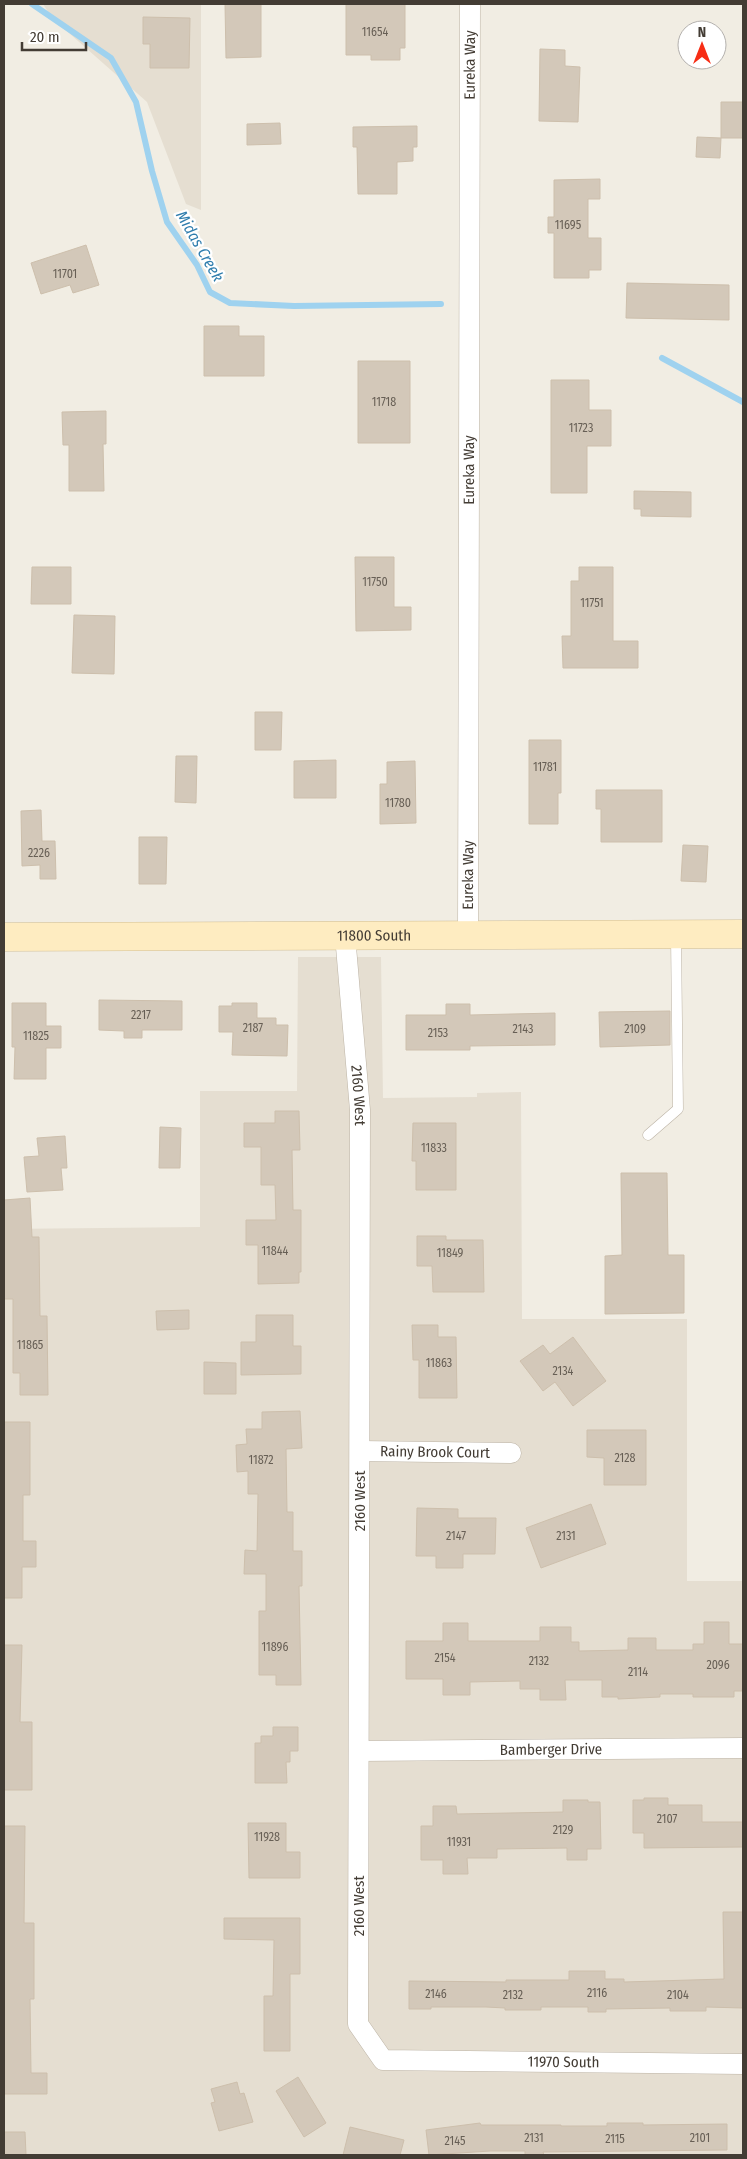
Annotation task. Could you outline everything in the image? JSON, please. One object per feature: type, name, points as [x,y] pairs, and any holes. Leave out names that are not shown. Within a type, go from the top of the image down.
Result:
[{"type":"main road","name":"11800 South","points":[[4,938],[743,934]]},
{"type":"street","name":"Eureka Way","points":[[468,935],[470,4]]},
{"type":"street","name":"2160 West","points":[[345,935],[360,1110],[358,2024],[383,2060]]},
{"type":"street","name":"Rainy Brook Court","points":[[360,1451],[511,1453]]},
{"type":"street","name":"Bamberger Drive","points":[[359,1751],[743,1748]]},
{"type":"street","name":"11970 South","points":[[383,2060],[743,2064]]},
{"type":"lane","points":[[648,1135],[678,1109],[676,935]]},
{"type":"shaded area","points":[[43,4],[201,4],[201,210],[186,204],[147,102],[52,18]]},
{"type":"shaded area","points":[[298,957],[381,957],[383,1098],[477,1097],[477,1093],[521,1092],[522,1319],[687,1319],[687,1581],[743,1581],[743,2155],[4,2155],[4,1229],[200,1227],[200,1091],[297,1091]]},
{"type":"building","points":[[225,4],[261,4],[261,57],[226,58]]},
{"type":"building","points":[[346,4],[405,4],[405,48],[400,48],[400,60],[371,60],[371,55],[346,55]]},
{"type":"building","points":[[143,17],[190,18],[189,68],[150,68],[150,44],[143,44]]},
{"type":"building","points":[[540,49],[565,50],[565,66],[580,67],[578,122],[539,121]]},
{"type":"building","points":[[721,102],[743,102],[743,138],[721,138]]},
{"type":"building","points":[[280,123],[281,144],[247,145],[247,124]]},
{"type":"building","points":[[417,126],[417,147],[413,147],[413,161],[397,162],[397,194],[358,194],[357,147],[353,147],[353,127]]},
{"type":"building","points":[[697,137],[721,138],[720,158],[696,157]]},
{"type":"building","points":[[600,179],[600,199],[588,199],[588,238],[601,238],[601,270],[589,270],[589,278],[554,278],[554,233],[548,233],[548,217],[554,217],[554,180]]},
{"type":"building","points":[[86,245],[99,285],[73,293],[70,285],[41,294],[31,263]]},
{"type":"building","points":[[627,283],[729,285],[729,320],[626,318]]},
{"type":"building","points":[[204,326],[239,326],[239,336],[264,336],[264,376],[204,376]]},
{"type":"building","points":[[358,361],[410,361],[410,443],[358,443]]},
{"type":"building","points":[[551,380],[589,380],[589,410],[611,410],[611,446],[587,446],[587,493],[551,493]]},
{"type":"building","points":[[106,411],[106,444],[103,444],[104,491],[69,491],[69,445],[63,445],[62,412]]},
{"type":"building","points":[[634,491],[691,492],[691,517],[641,516],[641,509],[634,509]]},
{"type":"building","points":[[355,557],[394,557],[394,607],[411,607],[411,630],[356,631]]},
{"type":"building","points":[[32,567],[71,567],[71,604],[31,604]]},
{"type":"building","points":[[579,567],[613,567],[613,641],[638,641],[638,668],[563,668],[562,636],[571,636],[571,581],[579,581]]},
{"type":"building","points":[[74,615],[115,616],[114,674],[72,673]]},
{"type":"building","points":[[255,712],[282,712],[281,750],[255,750]]},
{"type":"building","points":[[529,740],[561,740],[561,793],[558,793],[558,824],[529,824]]},
{"type":"building","points":[[176,756],[197,756],[196,803],[175,802]]},
{"type":"building","points":[[336,760],[336,798],[294,798],[294,761]]},
{"type":"building","points":[[415,761],[416,823],[380,824],[380,784],[387,784],[387,762]]},
{"type":"building","points":[[596,790],[662,790],[662,842],[601,842],[601,809],[596,809]]},
{"type":"building","points":[[41,810],[42,841],[55,841],[56,879],[40,879],[40,865],[22,866],[21,811]]},
{"type":"building","points":[[139,837],[167,837],[166,884],[139,884]]},
{"type":"building","points":[[683,845],[708,846],[706,882],[681,881]]},
{"type":"building","points":[[99,1000],[182,1001],[182,1030],[142,1030],[142,1038],[124,1038],[124,1031],[99,1030]]},
{"type":"building","points":[[12,1003],[46,1003],[46,1026],[61,1026],[61,1048],[46,1048],[46,1079],[14,1079],[15,1047],[12,1047]]},
{"type":"building","points":[[232,1003],[257,1003],[257,1018],[276,1018],[276,1025],[288,1025],[287,1056],[232,1055],[233,1032],[219,1032],[219,1006],[232,1006]]},
{"type":"building","points":[[446,1004],[470,1004],[470,1015],[555,1013],[555,1045],[470,1046],[470,1050],[406,1050],[406,1015],[446,1015]]},
{"type":"building","points":[[670,1011],[670,1045],[600,1047],[599,1012]]},
{"type":"building","points":[[275,1111],[299,1111],[300,1150],[292,1150],[293,1210],[301,1210],[301,1272],[299,1272],[299,1283],[258,1284],[258,1245],[246,1245],[246,1220],[276,1220],[275,1185],[261,1185],[261,1147],[244,1147],[244,1123],[275,1123]]},
{"type":"building","points":[[413,1123],[456,1123],[456,1190],[416,1190],[416,1161],[412,1161]]},
{"type":"building","points":[[160,1127],[181,1128],[180,1168],[159,1168]]},
{"type":"building","points":[[65,1136],[67,1168],[61,1168],[63,1190],[27,1192],[24,1157],[39,1156],[37,1138]]},
{"type":"building","points":[[621,1173],[667,1173],[668,1255],[684,1255],[684,1313],[605,1314],[605,1256],[622,1255]]},
{"type":"building","points":[[30,1198],[32,1237],[39,1237],[40,1316],[47,1316],[48,1395],[20,1395],[20,1373],[13,1373],[13,1299],[4,1299],[4,1200]]},
{"type":"building","points":[[417,1236],[446,1236],[446,1240],[483,1240],[484,1292],[433,1292],[432,1266],[417,1266]]},
{"type":"building","points":[[189,1310],[189,1329],[157,1330],[156,1311]]},
{"type":"building","points":[[256,1315],[293,1315],[293,1346],[301,1346],[301,1374],[241,1375],[241,1342],[256,1342]]},
{"type":"building","points":[[412,1325],[438,1325],[438,1337],[456,1337],[457,1398],[419,1398],[419,1360],[413,1360]]},
{"type":"building","points":[[573,1337],[606,1381],[573,1406],[555,1382],[543,1391],[520,1361],[543,1345],[550,1354]]},
{"type":"building","points":[[204,1362],[236,1363],[236,1394],[204,1394]]},
{"type":"building","points":[[300,1411],[302,1448],[286,1449],[287,1512],[293,1512],[293,1551],[302,1551],[302,1586],[299,1586],[301,1685],[276,1685],[276,1675],[259,1675],[259,1611],[266,1611],[266,1574],[244,1574],[245,1550],[257,1551],[258,1494],[248,1494],[248,1471],[237,1472],[236,1445],[247,1444],[246,1429],[262,1429],[262,1412]]},
{"type":"building","points":[[4,1422],[30,1422],[30,1495],[23,1495],[23,1541],[36,1541],[36,1567],[22,1567],[22,1598],[4,1598]]},
{"type":"building","points":[[587,1430],[646,1430],[646,1485],[604,1485],[604,1458],[587,1457]]},
{"type":"building","points":[[591,1504],[606,1544],[541,1568],[526,1528]]},
{"type":"building","points":[[417,1508],[458,1509],[458,1518],[496,1518],[495,1554],[463,1554],[463,1568],[436,1568],[436,1556],[416,1556]]},
{"type":"building","points":[[704,1622],[729,1622],[729,1644],[743,1644],[742,1691],[734,1691],[734,1697],[693,1697],[693,1694],[660,1694],[660,1697],[618,1699],[618,1697],[602,1697],[602,1680],[565,1680],[566,1700],[540,1700],[540,1689],[520,1689],[520,1681],[470,1682],[470,1695],[443,1695],[443,1679],[406,1679],[406,1641],[443,1641],[443,1623],[468,1623],[468,1641],[540,1641],[540,1627],[571,1627],[571,1642],[579,1642],[579,1651],[628,1650],[628,1638],[656,1638],[656,1650],[693,1650],[693,1644],[704,1644]]},
{"type":"building","points":[[4,1645],[22,1645],[20,1722],[32,1722],[32,1790],[4,1790]]},
{"type":"building","points":[[273,1727],[298,1727],[298,1751],[290,1751],[290,1762],[286,1762],[287,1783],[255,1783],[255,1743],[261,1743],[261,1736],[273,1736]]},
{"type":"building","points":[[644,1798],[668,1798],[668,1805],[702,1805],[702,1822],[743,1822],[743,1847],[644,1848],[644,1833],[633,1833],[633,1800],[644,1800]]},
{"type":"building","points":[[563,1800],[600,1802],[601,1849],[587,1849],[587,1860],[567,1860],[567,1848],[497,1849],[497,1858],[467,1858],[468,1874],[443,1874],[443,1860],[421,1860],[421,1826],[433,1826],[433,1806],[456,1806],[457,1814],[563,1812]]},
{"type":"building","points":[[248,1823],[286,1823],[286,1852],[300,1852],[300,1878],[249,1878]]},
{"type":"building","points":[[4,1826],[25,1826],[24,1923],[34,1923],[34,1999],[30,1999],[31,2073],[47,2073],[47,2094],[4,2094]]},
{"type":"building","points":[[723,1912],[743,1912],[743,2008],[706,2007],[706,2011],[670,2011],[670,2008],[606,2009],[606,2012],[588,2012],[588,2007],[541,2007],[541,2010],[505,2010],[505,2008],[486,2007],[409,2009],[409,1981],[506,1982],[506,1980],[569,1980],[569,1971],[605,1971],[605,1979],[624,1979],[624,1982],[724,1979]]},
{"type":"building","points":[[224,1918],[300,1918],[300,1974],[290,1974],[290,2051],[264,2051],[264,1996],[273,1996],[274,1940],[224,1939]]},
{"type":"building","points":[[298,2077],[326,2123],[304,2137],[276,2091]]},
{"type":"building","points":[[237,2082],[240,2094],[244,2093],[253,2122],[219,2131],[211,2103],[215,2102],[211,2089]]},
{"type":"building","points":[[480,2123],[481,2125],[561,2126],[607,2126],[607,2123],[643,2123],[643,2125],[727,2124],[727,2150],[543,2152],[544,2155],[525,2155],[525,2151],[490,2151],[429,2155],[426,2130]]},
{"type":"building","points":[[350,2127],[404,2140],[400,2155],[343,2155]]},
{"type":"building","points":[[4,2132],[25,2132],[26,2155],[4,2155]]},
{"type":"waterway","name":"Midas Creek","points":[[32,4],[111,58],[136,102],[152,171],[167,222],[197,265],[210,292],[230,303],[294,306],[441,304]]},
{"type":"waterway","name":"Midas Creek","points":[[662,358],[743,402]]}]
